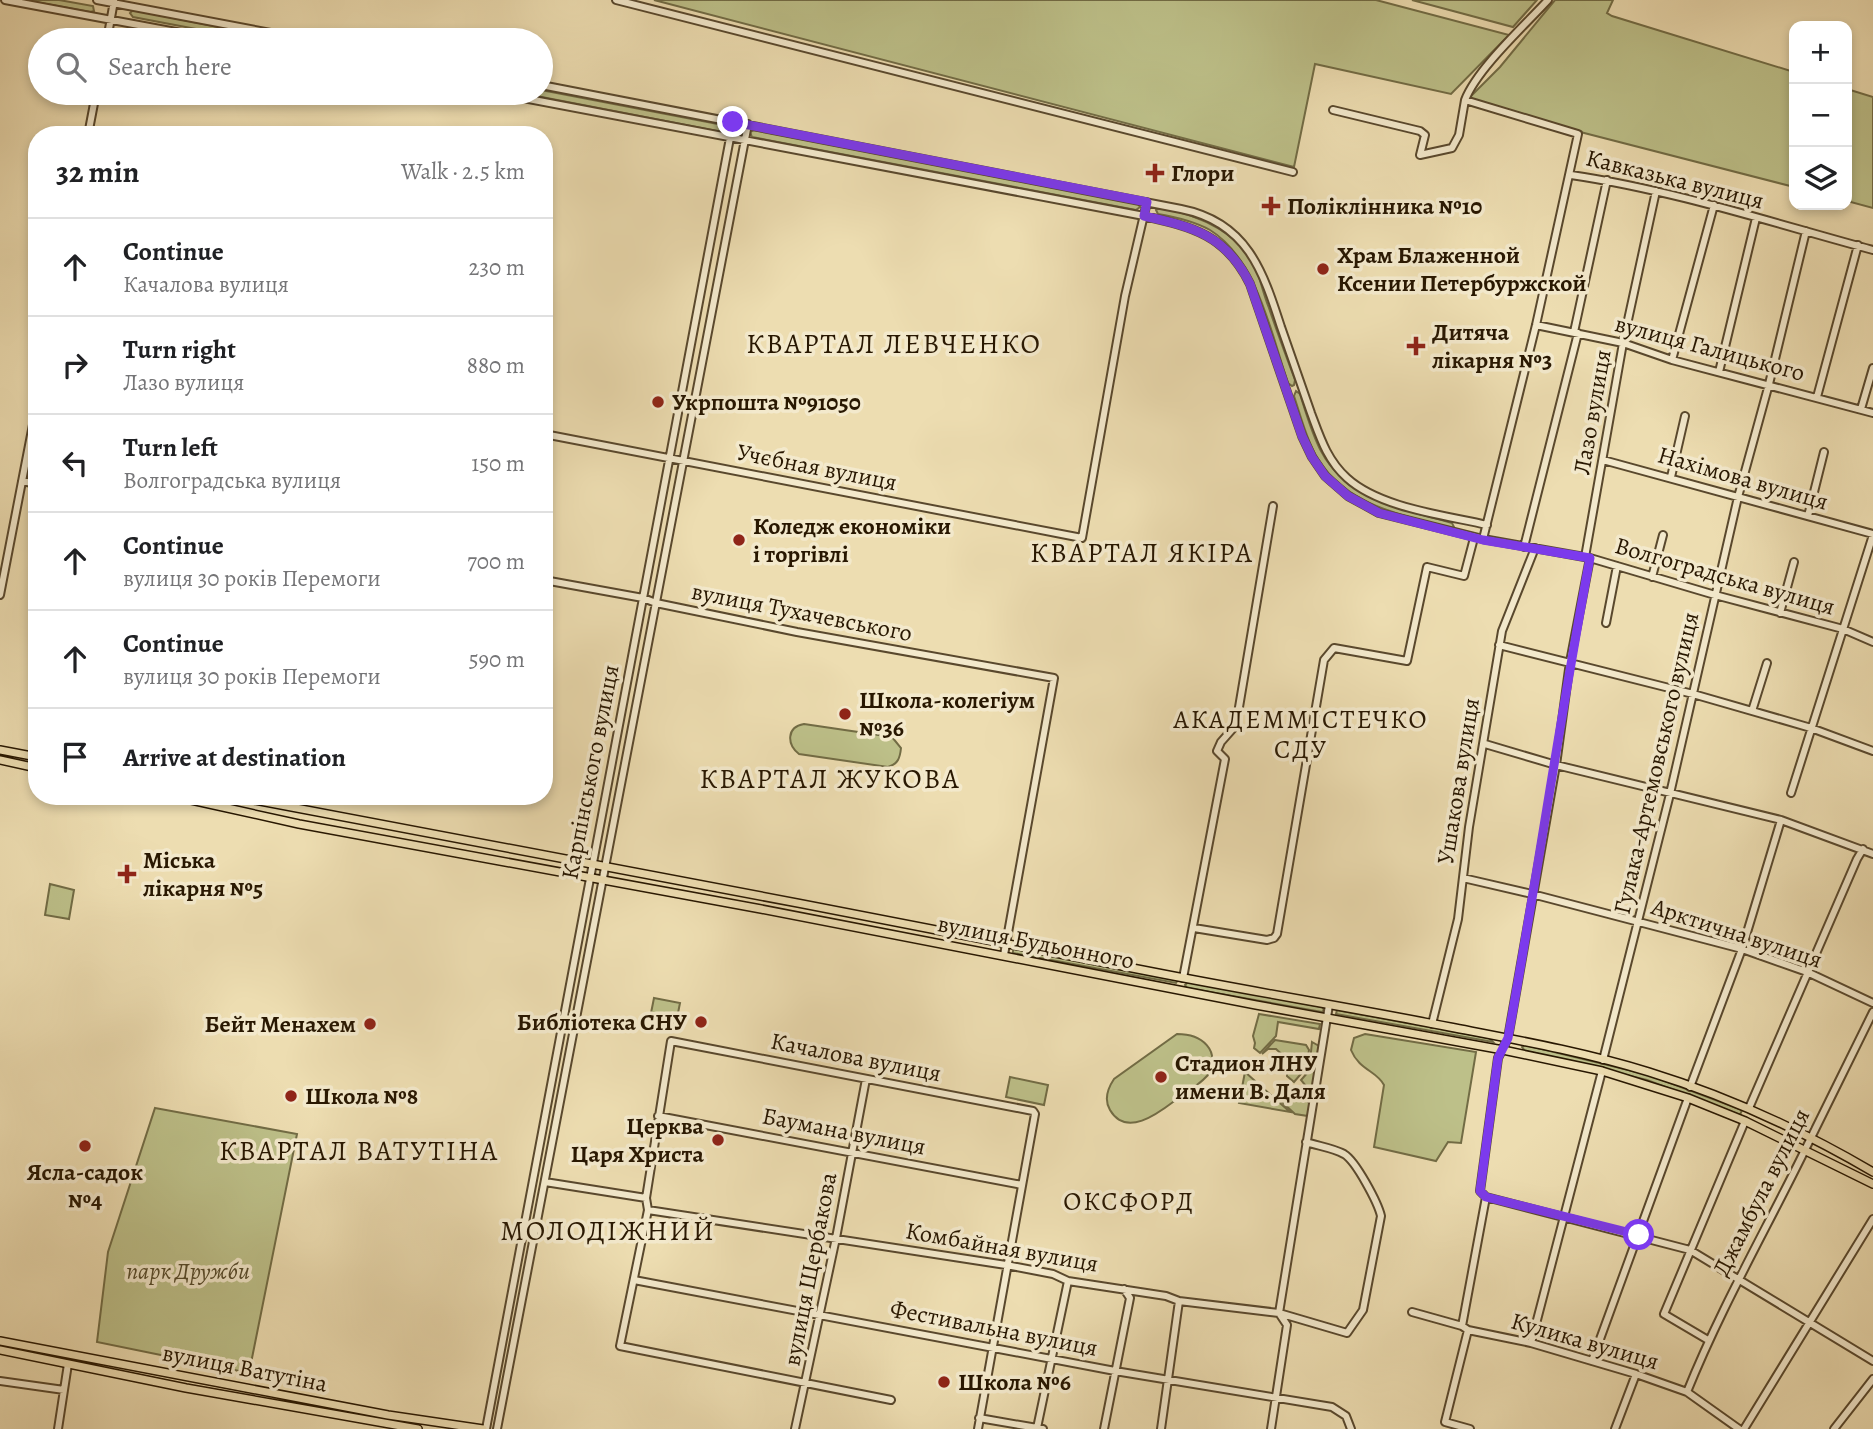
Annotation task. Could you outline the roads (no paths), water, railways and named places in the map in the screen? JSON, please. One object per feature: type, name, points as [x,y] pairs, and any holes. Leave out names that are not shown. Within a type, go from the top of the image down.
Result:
[{"type":"main road","points":[[0,750],[28,755]]},
{"type":"main road","points":[[0,760],[28,766]]},
{"type":"main road","name":"вулиця Будьонного","points":[[214,805],[299,824],[1004,955],[1602,1071],[1688,1098],[1745,1121],[1873,1184]]},
{"type":"main road","name":"вулиця Будьонного","points":[[281,805],[1508,1038],[1653,1073],[1749,1108],[1873,1172]]},
{"type":"main road","points":[[1180,990],[1183,978]]},
{"type":"main road","name":"вулиця Ватутіна","points":[[0,1341],[387,1415],[485,1429]]},
{"type":"main road","name":"вулиця Ватутіна","points":[[0,1350],[381,1426],[418,1429]]},
{"type":"street","points":[[5,0],[154,28]]},
{"type":"street","points":[[97,0],[114,1],[248,28]]},
{"type":"street","points":[[616,0],[1293,172]]},
{"type":"street","points":[[1333,110],[1420,131],[1425,135],[1420,155],[1452,148],[1459,135],[1468,92],[1548,0]]},
{"type":"street","points":[[109,28],[114,1]]},
{"type":"street","points":[[553,87],[1204,215],[1232,234],[1250,251],[1263,274],[1324,448],[1346,477],[1373,495],[1487,525]]},
{"type":"street","name":"Кавказька вулиця","points":[[1465,100],[1578,134],[1571,175],[1607,180],[1714,205],[1873,250]]},
{"type":"street","name":"Волгоградська вулиця","points":[[553,104],[1144,216],[1200,231],[1231,254],[1242,268],[1250,284],[1302,436],[1325,476],[1348,496],[1379,513],[1483,540],[1587,557],[1843,629],[1873,642]]},
{"type":"street","points":[[90,126],[94,105]]},
{"type":"street","name":"Карпінського вулиця","points":[[485,1429],[733,122]]},
{"type":"street","name":"Карпінського вулиця","points":[[497,1429],[748,124]]},
{"type":"street","points":[[1483,540],[1571,175]]},
{"type":"street","points":[[1524,547],[1576,332],[1607,180]]},
{"type":"street","name":"Лазо вулиця","points":[[1470,1429],[1445,1422],[1465,1328],[1486,1197],[1480,1191],[1498,1058],[1508,1038],[1556,765],[1570,662],[1623,343],[1656,191]]},
{"type":"street","points":[[1144,216],[1147,202]]},
{"type":"street","points":[[1672,359],[1714,205]]},
{"type":"street","name":"Учєбная вулиця","points":[[553,436],[1082,538],[1125,296],[1144,216]]},
{"type":"street","points":[[1718,372],[1756,218]]},
{"type":"street","name":"Гулака-Артемовського вулиця","points":[[1603,1060],[1670,793],[1738,497],[1807,231]]},
{"type":"street","points":[[1817,397],[1858,246]]},
{"type":"street","name":"вулиця Галицького","points":[[1536,325],[1623,343],[1718,372],[1873,413]]},
{"type":"street","points":[[1861,409],[1873,368]]},
{"type":"street","points":[[1671,477],[1685,416]]},
{"type":"street","points":[[0,595],[28,450]]},
{"type":"street","points":[[1808,516],[1824,452]]},
{"type":"street","name":"Нахімова вулиця","points":[[1603,460],[1873,535]]},
{"type":"street","points":[[22,481],[28,482]]},
{"type":"street","points":[[1183,978],[1225,759],[1217,751],[1236,725],[1273,506]]},
{"type":"street","points":[[1652,577],[1663,535]]},
{"type":"street","points":[[1791,793],[1873,535]]},
{"type":"street","points":[[1194,928],[1267,940],[1272,940],[1277,934],[1324,660],[1334,648],[1407,662],[1427,567],[1464,576],[1475,538]]},
{"type":"street","name":"Ушакова вулиця","points":[[1432,1024],[1458,919],[1469,827],[1502,631],[1535,548]]},
{"type":"street","points":[[1780,613],[1794,562]]},
{"type":"street","points":[[1606,623],[1617,566]]},
{"type":"street","name":"вулиця Тухачевського","points":[[553,582],[810,634],[1054,678],[1006,944]]},
{"type":"street","points":[[1499,645],[1693,694],[1811,728],[1873,751]]},
{"type":"street","points":[[1752,711],[1767,663]]},
{"type":"street","points":[[1485,744],[1556,765],[1781,820],[1873,854]]},
{"type":"street","points":[[1690,1087],[1742,949],[1781,820]]},
{"type":"street","points":[[1749,1108],[1863,849]]},
{"type":"street","name":"Арктична вулиця","points":[[1463,878],[1742,949],[1807,972],[1873,1003]]},
{"type":"street","points":[[1004,955],[1006,944]]},
{"type":"street","points":[[1271,1429],[1287,1325],[1279,1313],[1329,1005]]},
{"type":"street","name":"Джамбула вулиця","points":[[1687,1391],[1737,1279],[1806,1149],[1873,1012]]},
{"type":"street","name":"Качалова вулиця","points":[[658,1116],[671,1041],[1033,1111],[1035,1114],[1022,1185]]},
{"type":"street","points":[[1531,1343],[1602,1071]]},
{"type":"street","name":"вулиця Щербакова","points":[[796,1429],[866,1080]]},
{"type":"street","points":[[1592,1361],[1688,1098]]},
{"type":"street","points":[[658,1116],[646,1198],[648,1210],[620,1346],[891,1400]]},
{"type":"street","name":"Баумана вулиця","points":[[658,1116],[1022,1185]]},
{"type":"street","points":[[1708,1340],[1664,1314],[1745,1121]]},
{"type":"street","name":"Комбайная вулиця","points":[[648,1210],[1053,1273],[1068,1281],[1166,1296],[1179,1301],[1279,1313],[1347,1334],[1363,1310],[1381,1216],[1379,1205],[1346,1154],[1306,1142]]},
{"type":"street","points":[[544,1182],[646,1198]]},
{"type":"street","points":[[978,1429],[1022,1185]]},
{"type":"street","points":[[1486,1197],[1690,1250],[1873,1361]]},
{"type":"street","points":[[1742,1429],[1873,1219]]},
{"type":"street","name":"Фестивальна вулиця","points":[[634,1280],[1115,1371],[1332,1407],[1346,1416],[1351,1429]]},
{"type":"street","points":[[979,1418],[1040,1428],[1068,1281]]},
{"type":"street","points":[[1104,1429],[1130,1298],[1124,1289]]},
{"type":"street","points":[[1161,1429],[1179,1301]]},
{"type":"street","name":"Кулика вулиця","points":[[1412,1312],[1465,1328],[1531,1343],[1687,1391],[1742,1429]]},
{"type":"street","points":[[58,1429],[68,1364]]},
{"type":"street","points":[[1615,1429],[1636,1374]]},
{"type":"street","points":[[1834,1429],[1873,1379]]},
{"type":"street","points":[[0,1381],[64,1390]]},
{"type":"street","points":[[381,1426],[387,1415]]},
{"type":"place","name":"Глори","points":[[1155,173]]},
{"type":"place","name":"Поліклінника №10","points":[[1271,206]]},
{"type":"place","name":"Храм Блаженной Ксении Петербуржской","points":[[1323,269]]},
{"type":"place","name":"Дитяча лікарня №3","points":[[1416,346]]},
{"type":"place","name":"Укрпошта №91050","points":[[658,402]]},
{"type":"place","name":"Коледж економіки і торгівлі","points":[[739,540]]},
{"type":"place","name":"Школа-колегіум №36","points":[[845,714]]},
{"type":"place","name":"Міська лікарня №5","points":[[127,874]]},
{"type":"place","name":"Библіотека СНУ","points":[[701,1022]]},
{"type":"place","name":"Бейт Менахем","points":[[370,1024]]},
{"type":"place","name":"Стадион ЛНУ имени В. Даля","points":[[1161,1077]]},
{"type":"place","name":"Школа №8","points":[[291,1096]]},
{"type":"place","name":"Церква Царя Христа","points":[[718,1140]]},
{"type":"place","name":"Ясла-садок №4","points":[[85,1146]]},
{"type":"place","name":"Школа №6","points":[[944,1382]]},
{"type":"district","name":"КВАРТАЛ ЛЕВЧЕНКО","points":[[894,343]]},
{"type":"district","name":"КВАРТАЛ ЯКІРА","points":[[1142,552]]},
{"type":"district","name":"АКАДЕММІСТЕЧКО СДУ","points":[[1301,734]]},
{"type":"district","name":"КВАРТАЛ ЖУКОВА","points":[[830,778]]},
{"type":"district","name":"КВАРТАЛ ВАТУТІНА","points":[[359,1150]]},
{"type":"district","name":"ОКСФОРД","points":[[1129,1201]]},
{"type":"district","name":"МОЛОДІЖНИЙ","points":[[608,1230]]},
{"type":"park label","name":"парк Дружби","points":[[188,1271]]}]
